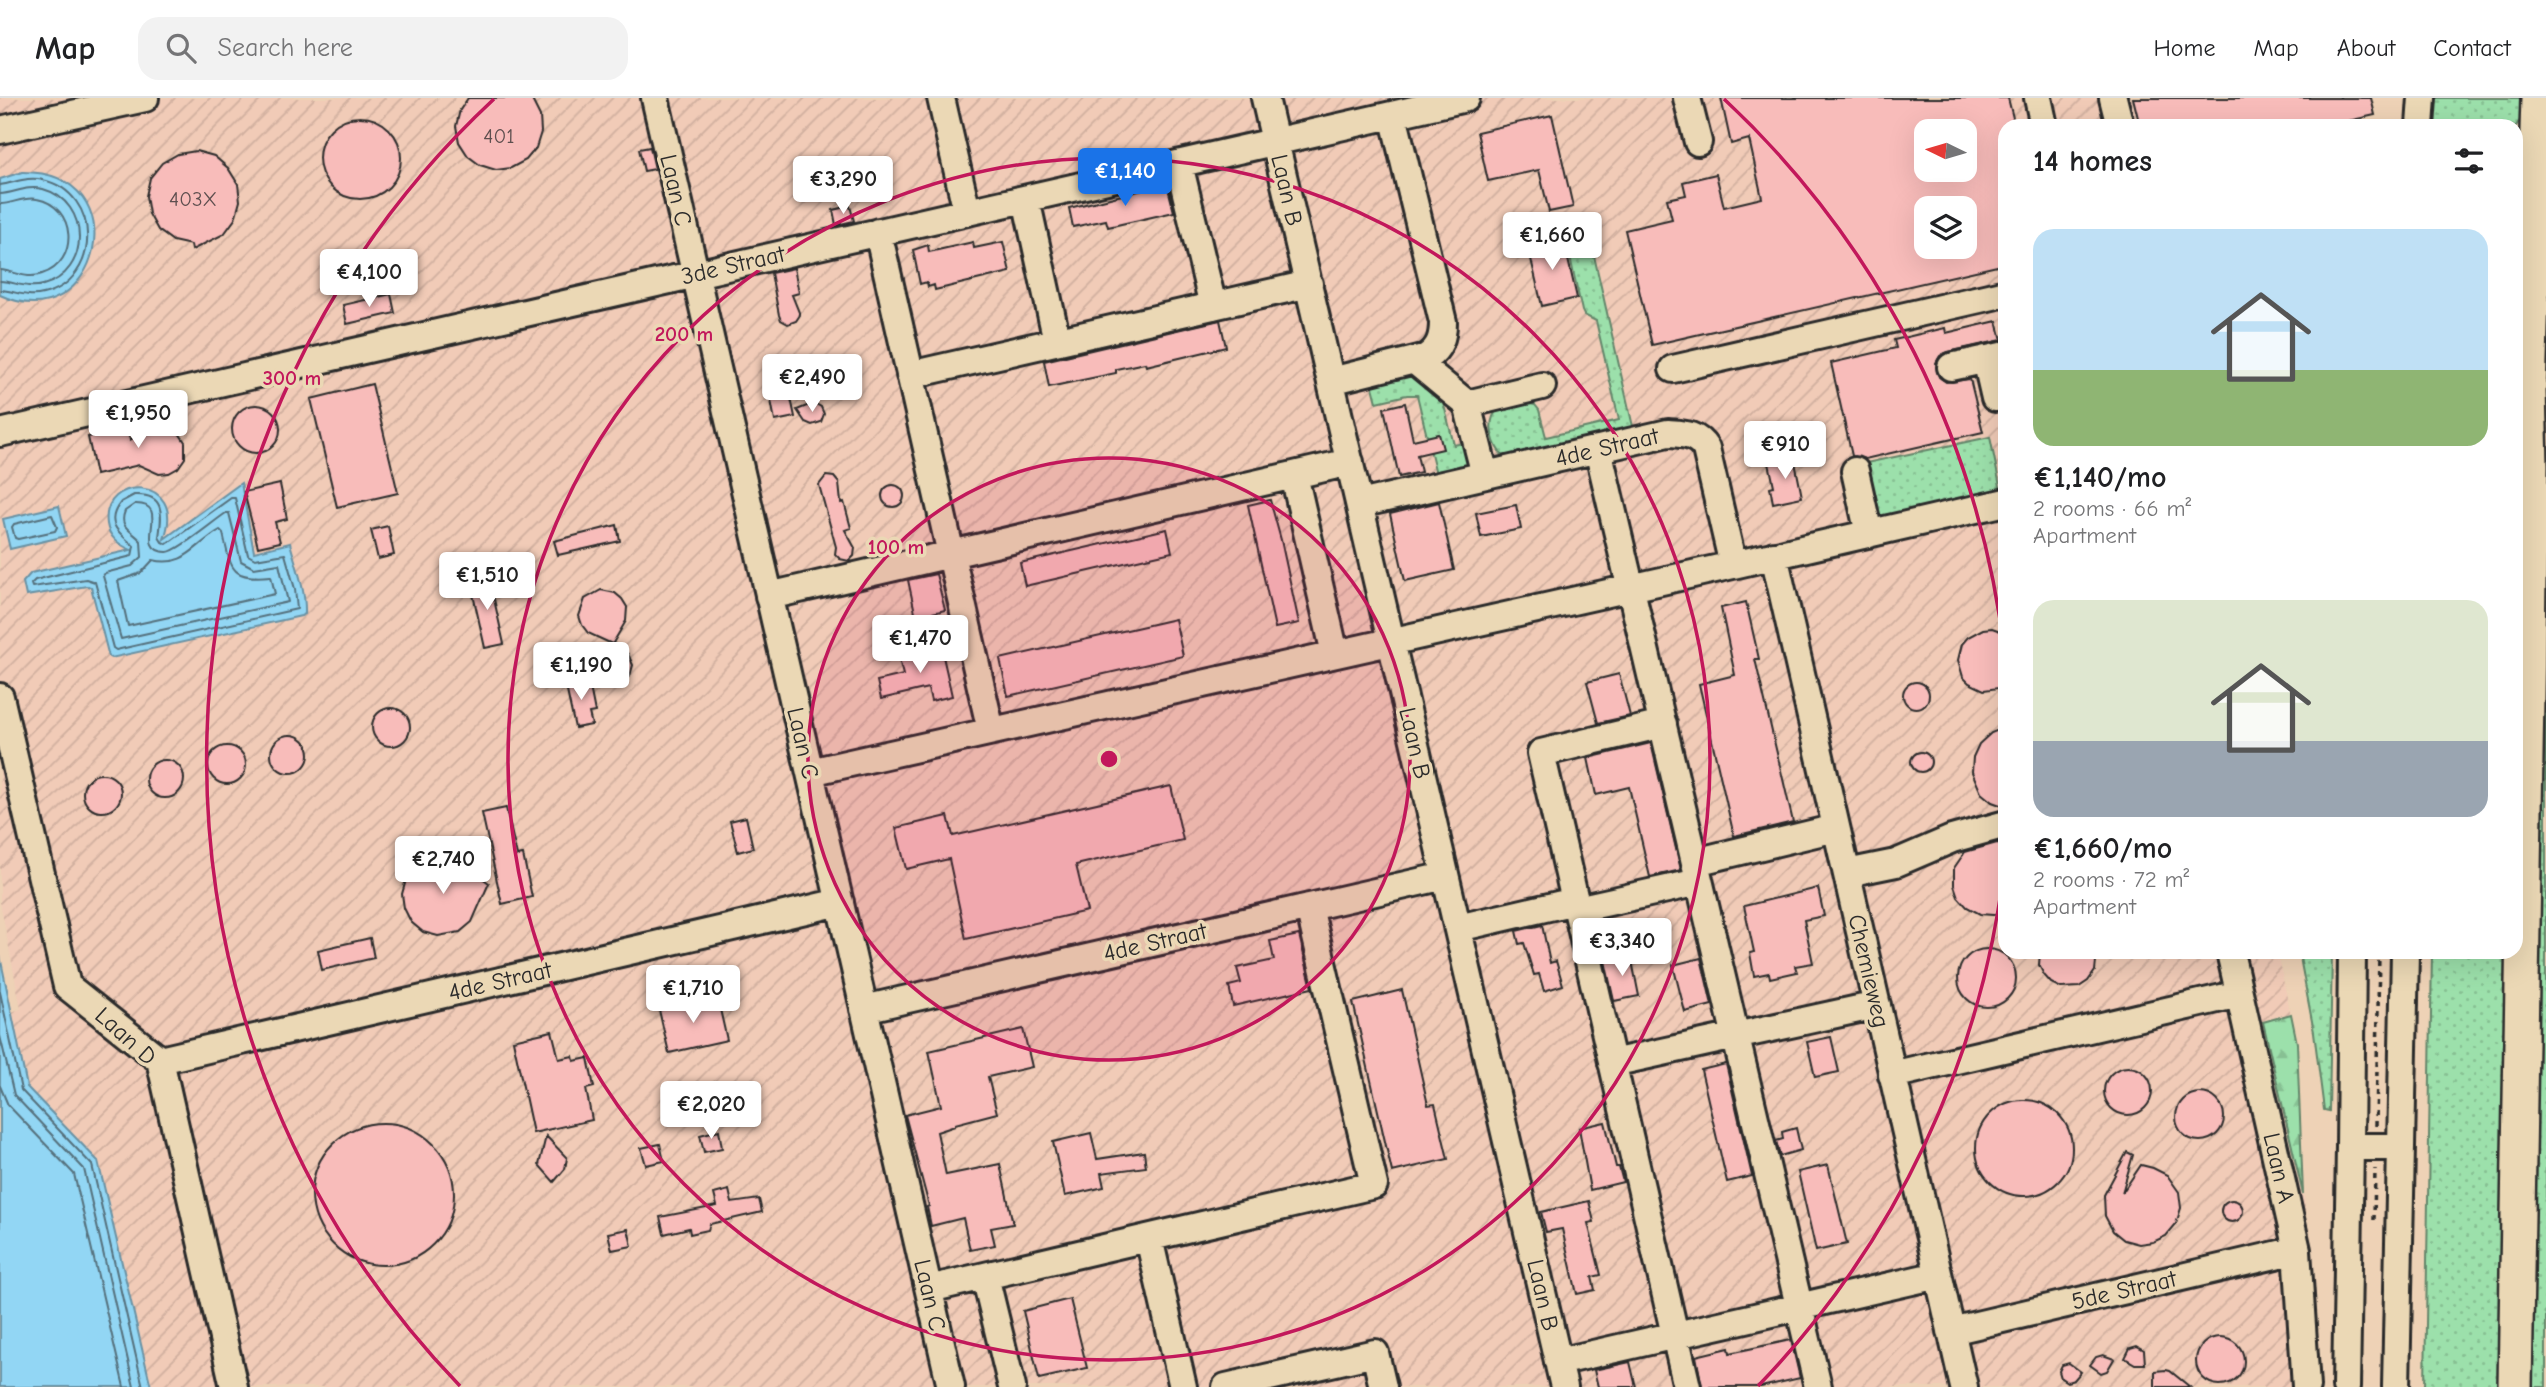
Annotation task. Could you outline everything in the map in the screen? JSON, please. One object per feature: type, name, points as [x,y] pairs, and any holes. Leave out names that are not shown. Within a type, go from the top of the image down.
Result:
[{"type":"main road","points":[[2523,926],[2531,466],[2529,392],[2538,98]]},
{"type":"main road","points":[[2531,466],[2546,364]]},
{"type":"main road","points":[[2515,1387],[2522,959]]},
{"type":"lane","points":[[0,130],[145,98]]},
{"type":"lane","name":"Laan C","points":[[655,98],[951,1387]]},
{"type":"lane","points":[[941,98],[967,212]]},
{"type":"lane","name":"Laan B","points":[[1265,98],[1561,1375]]},
{"type":"lane","name":"3de Straat","points":[[0,433],[1466,98]]},
{"type":"lane","points":[[1688,98],[1698,142]]},
{"type":"lane","points":[[2038,98],[2042,119]]},
{"type":"lane","points":[[2113,98],[2118,119]]},
{"type":"lane","points":[[2420,119],[2422,98]]},
{"type":"lane","points":[[1331,381],[1427,357],[1436,351],[1443,333],[1443,321],[1393,115]]},
{"type":"lane","points":[[1179,164],[1213,306]]},
{"type":"lane","points":[[1026,199],[1057,341]]},
{"type":"lane","points":[[878,232],[991,731]]},
{"type":"lane","points":[[910,374],[1309,284]]},
{"type":"lane","points":[[1673,369],[1998,295]]},
{"type":"lane","points":[[1951,367],[1996,357],[1994,398]]},
{"type":"lane","points":[[1415,361],[1467,404],[1485,475]]},
{"type":"lane","points":[[1467,404],[1542,386]]},
{"type":"lane","name":"4de Straat","points":[[1360,504],[1668,433],[1682,433],[1701,440],[1706,449],[1732,565]]},
{"type":"lane","points":[[1598,449],[1818,1387]]},
{"type":"lane","points":[[769,596],[1350,462]]},
{"type":"lane","points":[[1854,471],[1869,534]]},
{"type":"lane","points":[[1294,475],[1335,654]]},
{"type":"lane","points":[[810,772],[1998,504]]},
{"type":"lane","name":"Chemieweg","points":[[1774,555],[1964,1387]]},
{"type":"lane","name":"Laan D","points":[[0,697],[67,986],[160,1060],[234,1387]]},
{"type":"lane","points":[[1662,724],[1541,753],[1686,1387]]},
{"type":"lane","points":[[1847,873],[1896,863],[1952,839],[1998,826]]},
{"type":"lane","points":[[1458,928],[1576,905],[1697,872],[1836,828]]},
{"type":"lane","name":"4de Straat","points":[[864,1009],[1446,876]]},
{"type":"lane","name":"4de Straat","points":[[160,1060],[840,902]]},
{"type":"lane","points":[[929,1289],[1374,1185],[1309,907]]},
{"type":"lane","name":"Laan A","points":[[2232,959],[2297,1250],[2306,1387]]},
{"type":"lane","points":[[2346,1387],[2352,959]]},
{"type":"lane","points":[[2396,1387],[2405,959]]},
{"type":"lane","points":[[1892,1075],[2239,994]]},
{"type":"lane","points":[[1612,1063],[1877,1005]]},
{"type":"lane","points":[[2350,1147],[2401,1147]]},
{"type":"lane","points":[[1149,1238],[1183,1387]]},
{"type":"lane","name":"5de Straat","points":[[1951,1331],[2297,1250]]},
{"type":"lane","points":[[1561,1375],[1675,1335],[1938,1275]]},
{"type":"lane","points":[[985,1276],[1012,1387]]},
{"type":"lane","points":[[1226,1387],[1284,1381],[1375,1353],[1382,1387]]},
{"type":"shaded area","points":[[0,98],[2234,98],[2238,119],[1998,119],[1998,959],[2279,959],[2297,1043],[2313,1387],[151,1387],[98,1161],[27,1087],[11,1012],[21,1009],[0,902]]},
{"type":"green space","points":[[2431,98],[2531,98],[2531,104],[2521,119],[2430,119]]},
{"type":"green space","points":[[1589,234],[1634,431],[1505,458],[1497,448],[1491,427],[1498,409],[1525,403],[1535,405],[1539,410],[1546,437],[1619,420],[1596,321],[1582,311],[1566,239]]},
{"type":"green space","points":[[1410,373],[1438,392],[1454,445],[1472,441],[1477,464],[1436,474],[1417,395],[1377,402],[1372,383]]},
{"type":"green space","points":[[2546,432],[2546,1387],[2529,1387]]},
{"type":"green space","points":[[1990,437],[1998,476],[1998,497],[1878,522],[1866,463]]},
{"type":"green space","points":[[2300,959],[2332,959],[2329,1111],[2324,1110],[2314,1032]]},
{"type":"green space","points":[[2432,959],[2506,959],[2499,1387],[2425,1387]]},
{"type":"green space","points":[[2291,1014],[2297,1043],[2303,1194],[2263,1022]]},
{"type":"water","points":[[22,172],[59,179],[83,197],[93,223],[93,250],[82,276],[62,295],[34,303],[0,295],[0,179]]},
{"type":"water","points":[[241,483],[254,552],[290,543],[302,587],[305,614],[111,658],[91,587],[26,596],[23,582],[31,573],[131,550],[116,540],[107,524],[108,508],[116,496],[128,490],[142,488],[155,493],[164,502],[168,518],[164,539]]},
{"type":"water","points":[[59,506],[66,536],[10,549],[3,519]]},
{"type":"water","points":[[0,956],[27,1087],[98,1161],[151,1387],[0,1387]]},
{"type":"building","points":[[468,98],[531,98],[540,116],[541,132],[536,148],[526,160],[511,168],[496,170],[480,165],[468,156],[459,142],[456,126],[460,110]]},
{"type":"building","points":[[1721,98],[2008,98],[2013,119],[1998,119],[1998,266],[1652,345],[1625,230],[1672,219],[1667,199],[1686,195],[1683,182],[1716,174],[1724,207],[1762,198],[1749,139],[1731,144]]},
{"type":"building","points":[[2133,98],[2371,98],[2375,115],[2357,119],[2138,119]]},
{"type":"building","points":[[1552,115],[1573,207],[1549,212],[1539,170],[1488,181],[1477,132]]},
{"type":"building","points":[[360,117],[376,120],[389,129],[398,142],[401,158],[398,174],[389,187],[376,196],[360,199],[344,196],[331,187],[322,174],[319,158],[322,142],[331,129],[344,120]]},
{"type":"building","points":[[650,147],[655,169],[644,171],[639,149]]},
{"type":"building","points":[[196,151],[214,156],[228,168],[238,184],[240,201],[235,219],[224,234],[192,250],[191,245],[173,241],[158,230],[149,214],[146,196],[150,178],[162,163],[178,154]]},
{"type":"building","points":[[1167,184],[1174,212],[1108,227],[1106,220],[1073,227],[1069,208]]},
{"type":"building","points":[[850,206],[854,221],[836,225],[833,210]]},
{"type":"building","points":[[1563,238],[1577,298],[1542,306],[1528,246]]},
{"type":"building","points":[[973,242],[974,248],[1003,242],[1010,272],[935,290],[934,285],[928,287],[927,282],[920,284],[913,250],[928,245],[929,252]]},
{"type":"building","points":[[794,268],[799,293],[792,295],[800,315],[796,321],[788,324],[781,320],[779,315],[771,273]]},
{"type":"building","points":[[391,294],[395,313],[347,324],[343,305]]},
{"type":"building","points":[[1220,320],[1226,347],[1146,366],[1145,363],[1116,369],[1116,373],[1049,387],[1044,361]]},
{"type":"building","points":[[1997,321],[1998,341],[1948,352],[1940,356],[1936,363],[1939,377],[1946,382],[1970,379],[1983,432],[1865,459],[1852,456],[1831,363],[1896,348],[1894,340],[1945,328],[1946,333]]},
{"type":"building","points":[[372,384],[398,493],[337,507],[311,399]]},
{"type":"building","points":[[784,387],[784,390],[789,389],[795,417],[775,421],[769,390]]},
{"type":"building","points":[[814,403],[821,407],[824,414],[821,422],[812,425],[805,422],[797,410]]},
{"type":"building","points":[[1405,403],[1413,440],[1439,434],[1443,449],[1417,455],[1421,472],[1399,477],[1384,408]]},
{"type":"building","points":[[256,405],[273,412],[280,429],[273,446],[256,453],[239,446],[232,429],[239,412]]},
{"type":"building","points":[[163,424],[177,430],[185,442],[185,458],[178,468],[159,474],[139,465],[96,475],[88,437],[127,428],[130,440],[149,428]]},
{"type":"building","points":[[1794,457],[1802,497],[1773,503],[1770,487],[1774,486],[1769,463]]},
{"type":"building","points":[[826,476],[834,477],[839,483],[841,503],[844,502],[851,528],[845,530],[855,548],[854,556],[849,561],[840,559],[835,554],[836,547],[819,485]]},
{"type":"building","points":[[280,484],[287,519],[275,522],[280,542],[258,547],[244,492]]},
{"type":"building","points":[[893,485],[901,488],[904,496],[901,504],[893,507],[885,504],[882,496],[885,488]]},
{"type":"building","points":[[1270,500],[1299,623],[1275,628],[1248,505]]},
{"type":"building","points":[[1439,502],[1454,570],[1405,581],[1390,514]]},
{"type":"building","points":[[1516,505],[1521,529],[1481,537],[1476,513]]},
{"type":"building","points":[[617,525],[620,541],[558,555],[554,541]]},
{"type":"building","points":[[388,526],[394,555],[378,559],[371,530]]},
{"type":"building","points":[[1167,529],[1172,552],[1025,586],[1020,563]]},
{"type":"building","points":[[936,574],[945,610],[916,617],[908,580]]},
{"type":"building","points":[[489,577],[504,644],[485,648],[470,581]]},
{"type":"building","points":[[601,590],[615,593],[627,607],[626,621],[613,643],[628,654],[633,665],[630,676],[621,682],[598,678],[602,658],[612,644],[588,633],[579,616],[585,599]]},
{"type":"building","points":[[1746,602],[1759,659],[1755,659],[1793,822],[1734,836],[1699,684],[1735,675],[1721,608]]},
{"type":"building","points":[[1175,619],[1183,656],[1008,696],[1000,659]]},
{"type":"building","points":[[1983,629],[1998,630],[1998,688],[1984,690],[1963,677],[1958,660],[1962,644],[1968,637]]},
{"type":"building","points":[[940,643],[952,696],[931,701],[928,688],[881,699],[877,681],[903,675],[899,659],[904,658],[903,653]]},
{"type":"building","points":[[1619,674],[1630,716],[1598,723],[1587,682]]},
{"type":"building","points":[[588,677],[595,712],[589,713],[592,725],[575,728],[565,682]]},
{"type":"building","points":[[1916,682],[1925,686],[1929,695],[1925,704],[1916,708],[1907,704],[1903,695],[1907,686]]},
{"type":"building","points":[[391,708],[405,713],[410,727],[405,741],[391,746],[377,741],[372,727],[377,713]]},
{"type":"building","points":[[1998,730],[1998,804],[1981,793],[1972,772],[1973,757],[1979,744]]},
{"type":"building","points":[[290,735],[304,740],[309,754],[304,768],[290,773],[276,768],[271,754],[276,740]]},
{"type":"building","points":[[1651,743],[1681,870],[1650,877],[1629,787],[1596,795],[1588,758]]},
{"type":"building","points":[[227,746],[241,751],[246,765],[241,779],[227,784],[213,779],[208,765],[213,751]]},
{"type":"building","points":[[1921,752],[1928,755],[1931,762],[1928,769],[1921,772],[1914,769],[1911,762],[1914,755]]},
{"type":"building","points":[[165,760],[179,765],[184,779],[179,793],[165,798],[151,793],[146,779],[151,765]]},
{"type":"building","points":[[102,774],[116,779],[121,793],[116,807],[102,812],[88,807],[83,793],[88,779]]},
{"type":"building","points":[[1171,786],[1183,840],[1076,865],[1087,911],[966,939],[949,859],[906,869],[896,828],[948,816],[953,836]]},
{"type":"building","points":[[506,808],[517,856],[523,855],[532,897],[502,904],[482,813]]},
{"type":"building","points":[[746,817],[753,848],[738,852],[730,821]]},
{"type":"building","points":[[1998,843],[1998,914],[1980,914],[1967,907],[1958,897],[1954,885],[1954,868],[1965,852]]},
{"type":"building","points":[[444,857],[461,862],[489,883],[472,922],[460,932],[438,936],[423,932],[411,922],[404,908],[402,894],[406,880],[416,867],[428,859]]},
{"type":"building","points":[[1818,888],[1824,916],[1804,920],[1813,963],[1795,966],[1797,972],[1770,978],[1769,973],[1754,976],[1750,953],[1754,952],[1744,906]]},
{"type":"building","points":[[1542,925],[1550,963],[1556,961],[1563,985],[1544,991],[1539,974],[1534,975],[1524,943],[1519,944],[1516,931]]},
{"type":"building","points":[[1299,935],[1312,988],[1233,1006],[1229,986],[1241,983],[1237,968],[1274,960],[1270,941]]},
{"type":"building","points":[[370,938],[374,958],[322,970],[318,950]]},
{"type":"building","points":[[1976,951],[1998,951],[1998,959],[2008,959],[2015,972],[2014,989],[1998,1005],[1976,1005],[1960,989],[1960,967]]},
{"type":"building","points":[[1631,956],[1639,996],[1614,1001],[1605,961]]},
{"type":"building","points":[[1701,958],[1712,1005],[1685,1012],[1673,965]]},
{"type":"building","points":[[2039,959],[2096,959],[2095,971],[2088,981],[2079,987],[2061,988],[2051,983],[2039,965]]},
{"type":"building","points":[[1402,990],[1428,1105],[1435,1104],[1448,1159],[1392,1172],[1353,1002]]},
{"type":"building","points":[[717,996],[727,1040],[669,1053],[659,1010]]},
{"type":"building","points":[[1023,1029],[1032,1067],[988,1077],[997,1113],[955,1124],[937,1132],[946,1175],[1000,1164],[1013,1224],[991,1228],[995,1245],[970,1250],[963,1218],[931,1226],[929,1206],[905,1115],[941,1106],[929,1051]]},
{"type":"building","points":[[552,1031],[559,1059],[573,1056],[574,1061],[588,1058],[594,1087],[586,1089],[592,1120],[533,1133],[513,1040]]},
{"type":"building","points":[[1831,1037],[1839,1072],[1815,1077],[1807,1042]]},
{"type":"building","points":[[1726,1064],[1752,1176],[1727,1182],[1701,1070]]},
{"type":"building","points":[[2128,1067],[2145,1074],[2152,1091],[2145,1108],[2128,1115],[2111,1108],[2104,1091],[2111,1074]]},
{"type":"building","points":[[2200,1093],[2217,1100],[2224,1117],[2217,1134],[2200,1141],[2183,1134],[2176,1117],[2183,1100]]},
{"type":"building","points":[[2024,1100],[2042,1104],[2058,1114],[2068,1130],[2072,1148],[2068,1166],[2058,1182],[2042,1192],[2024,1196],[2006,1192],[1990,1182],[1980,1166],[1976,1148],[1980,1130],[1990,1114],[2006,1104]]},
{"type":"building","points":[[1605,1122],[1616,1167],[1619,1167],[1623,1182],[1590,1190],[1579,1128]]},
{"type":"building","points":[[383,1123],[410,1129],[433,1144],[448,1167],[454,1194],[448,1221],[433,1244],[410,1259],[383,1265],[356,1259],[333,1244],[318,1221],[312,1194],[318,1167],[333,1144],[356,1129]]},
{"type":"building","points":[[1796,1128],[1801,1150],[1780,1156],[1776,1141],[1783,1139],[1782,1132]]},
{"type":"building","points":[[719,1130],[722,1148],[704,1152],[700,1135]]},
{"type":"building","points":[[1091,1133],[1097,1159],[1144,1152],[1146,1167],[1101,1173],[1104,1187],[1065,1196],[1053,1142]]},
{"type":"building","points":[[546,1136],[567,1158],[565,1169],[554,1182],[539,1165]]},
{"type":"building","points":[[660,1144],[664,1161],[646,1165],[641,1148]]},
{"type":"building","points":[[2127,1152],[2133,1155],[2122,1193],[2141,1165],[2167,1175],[2179,1192],[2181,1208],[2176,1224],[2166,1236],[2153,1242],[2139,1244],[2124,1240],[2113,1231],[2105,1216],[2104,1195]]},
{"type":"building","points":[[1828,1165],[1847,1244],[1816,1251],[1798,1172]]},
{"type":"building","points":[[729,1190],[732,1203],[759,1199],[762,1212],[710,1224],[708,1230],[690,1234],[689,1228],[664,1234],[660,1217],[717,1206],[714,1194]]},
{"type":"building","points":[[2232,1200],[2240,1203],[2243,1211],[2240,1219],[2232,1222],[2224,1219],[2221,1211],[2224,1203]]},
{"type":"building","points":[[1589,1201],[1594,1222],[1588,1223],[1601,1275],[1592,1277],[1595,1290],[1577,1294],[1562,1229],[1546,1232],[1541,1212]]},
{"type":"building","points":[[628,1229],[632,1246],[612,1250],[608,1233]]},
{"type":"building","points":[[1070,1299],[1087,1368],[1039,1379],[1023,1311]]},
{"type":"building","points":[[2220,1337],[2237,1344],[2244,1361],[2237,1378],[2220,1385],[2203,1378],[2196,1361],[2203,1344]]},
{"type":"building","points":[[1791,1340],[1800,1378],[1761,1387],[1702,1387],[1696,1356],[1729,1348],[1730,1353]]},
{"type":"building","points":[[2137,1346],[2144,1350],[2145,1364],[2135,1364],[2125,1358],[2130,1348]]},
{"type":"building","points":[[2103,1355],[2114,1359],[2107,1371],[2101,1373],[2090,1365],[2096,1357]]},
{"type":"building","points":[[1630,1362],[1636,1387],[1598,1387],[1594,1370]]},
{"type":"building","points":[[2069,1363],[2081,1372],[2074,1380],[2067,1382],[2061,1378],[2059,1371],[2062,1365]]},
{"type":"building","points":[[2166,1370],[2190,1387],[2155,1387],[2155,1371]]}]
